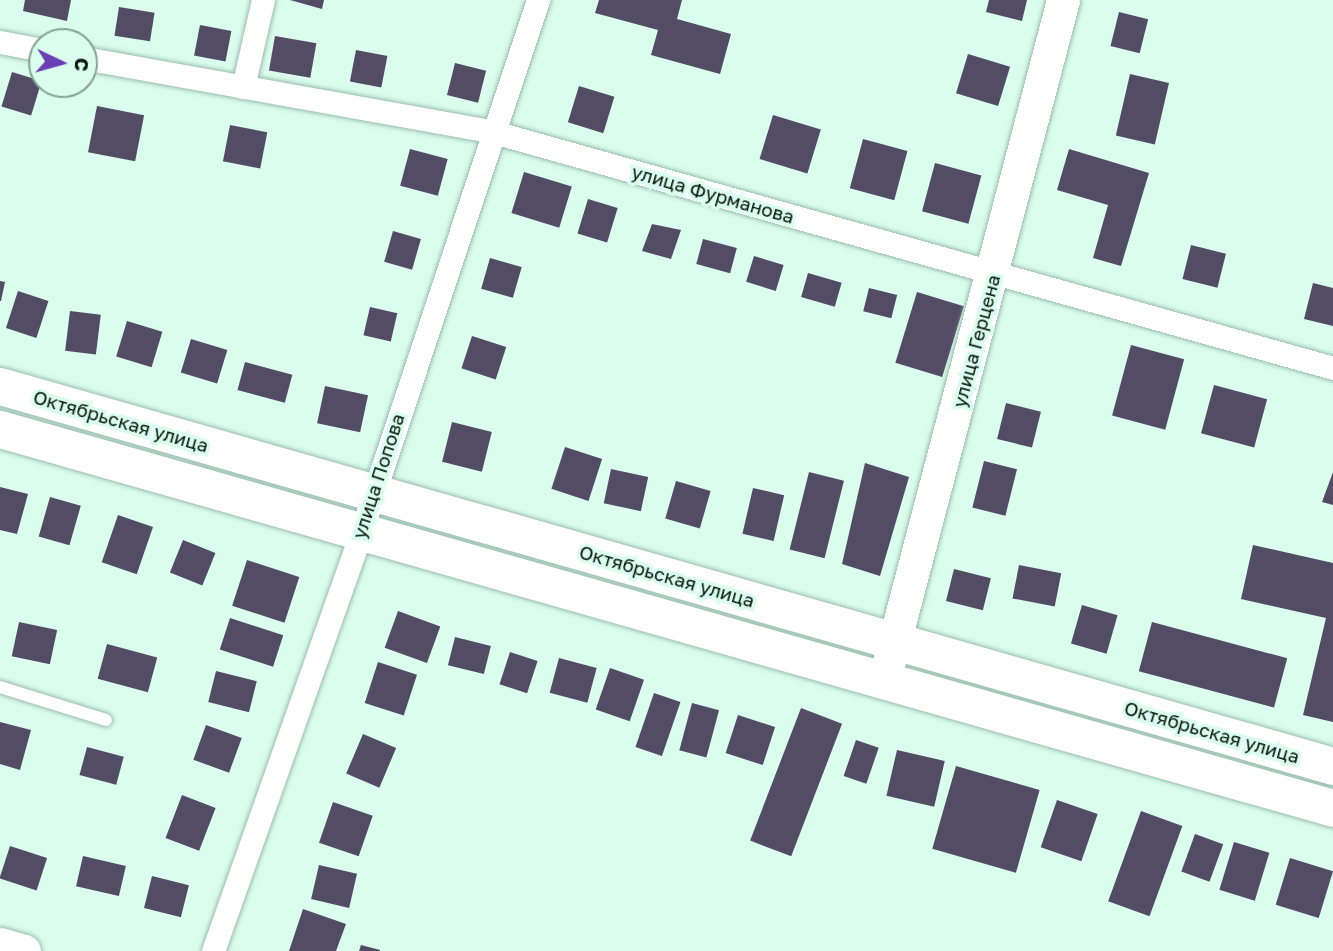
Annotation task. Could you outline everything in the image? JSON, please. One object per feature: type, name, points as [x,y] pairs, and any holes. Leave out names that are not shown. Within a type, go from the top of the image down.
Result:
[{"type":"main road","name":"Октябрьская улица","points":[[0,386],[1333,766]]},
{"type":"main road","name":"Октябрьская улица","points":[[0,429],[1333,808]]},
{"type":"street","points":[[243,87],[263,0]]},
{"type":"street","name":"улица Попова","points":[[213,951],[361,531],[491,131],[538,0]]},
{"type":"street","name":"улица Герцена","points":[[884,681],[994,274],[1063,0]]},
{"type":"street","points":[[0,42],[28,47]]},
{"type":"street","name":"улица Фурманова","points":[[98,61],[491,131],[1333,368]]},
{"type":"street","points":[[0,944],[24,951]]},
{"type":"lane","points":[[0,687],[106,720]]},
{"type":"building","points":[[25,0],[71,0],[67,21],[23,11]]},
{"type":"building","points":[[290,0],[324,0],[322,9]]},
{"type":"building","points":[[599,0],[682,0],[677,19],[731,34],[720,74],[651,55],[658,30],[595,13]]},
{"type":"building","points":[[989,0],[1027,0],[1022,21],[986,12]]},
{"type":"building","points":[[119,7],[155,13],[150,41],[114,36]]},
{"type":"building","points":[[1119,12],[1148,19],[1140,53],[1111,46]]},
{"type":"building","points":[[200,25],[231,31],[225,62],[194,55]]},
{"type":"building","points":[[275,36],[316,43],[310,78],[269,70]]},
{"type":"building","points":[[356,50],[387,56],[381,88],[350,81]]},
{"type":"building","points":[[968,54],[1010,67],[998,106],[956,93]]},
{"type":"building","points":[[455,63],[486,71],[478,103],[447,95]]},
{"type":"building","points":[[12,72],[28,77],[28,98],[36,98],[31,115],[1,106]]},
{"type":"building","points":[[1130,74],[1169,83],[1155,144],[1116,135]]},
{"type":"building","points":[[579,86],[614,97],[603,133],[568,122]]},
{"type":"building","points":[[97,106],[144,115],[135,161],[88,152]]},
{"type":"building","points":[[773,115],[821,130],[807,174],[760,159]]},
{"type":"building","points":[[230,125],[267,132],[260,169],[223,161]]},
{"type":"building","points":[[863,139],[907,151],[894,200],[850,188]]},
{"type":"building","points":[[410,149],[448,159],[438,196],[400,186]]},
{"type":"building","points":[[1069,149],[1149,173],[1121,266],[1093,258],[1108,205],[1057,190]]},
{"type":"building","points":[[935,163],[981,175],[968,224],[922,211]]},
{"type":"building","points":[[524,172],[572,187],[559,228],[511,213]]},
{"type":"building","points":[[588,199],[618,208],[607,242],[577,233]]},
{"type":"building","points":[[652,224],[681,230],[671,259],[642,251]]},
{"type":"building","points":[[393,231],[421,239],[412,270],[384,262]]},
{"type":"building","points":[[703,239],[737,248],[730,273],[696,264]]},
{"type":"building","points":[[1191,245],[1226,254],[1217,288],[1183,279]]},
{"type":"building","points":[[754,256],[784,265],[776,291],[746,282]]},
{"type":"building","points":[[490,258],[522,267],[513,298],[481,289]]},
{"type":"building","points":[[808,273],[842,283],[835,307],[801,297]]},
{"type":"building","points":[[0,281],[5,282],[1,301],[0,301]]},
{"type":"building","points":[[1313,283],[1333,288],[1333,326],[1304,319]]},
{"type":"building","points":[[869,288],[897,295],[891,318],[863,311]]},
{"type":"building","points":[[18,291],[48,301],[36,338],[6,328]]},
{"type":"building","points":[[917,292],[964,306],[942,377],[895,363]]},
{"type":"building","points":[[370,307],[397,313],[391,342],[363,335]]},
{"type":"building","points":[[70,311],[101,315],[96,354],[65,351]]},
{"type":"building","points":[[127,321],[162,332],[152,367],[116,356]]},
{"type":"building","points":[[472,336],[506,347],[496,379],[461,368]]},
{"type":"building","points":[[191,339],[227,350],[217,384],[181,372]]},
{"type":"building","points":[[1131,345],[1184,359],[1165,430],[1112,416]]},
{"type":"building","points":[[245,362],[292,375],[285,403],[237,390]]},
{"type":"building","points":[[1214,385],[1267,399],[1254,448],[1201,433]]},
{"type":"building","points":[[325,386],[368,395],[360,432],[317,423]]},
{"type":"building","points":[[1006,403],[1041,412],[1032,448],[997,439]]},
{"type":"building","points":[[452,422],[492,432],[482,472],[442,462]]},
{"type":"building","points":[[565,447],[602,459],[588,501],[551,489]]},
{"type":"building","points":[[984,461],[1017,469],[1005,516],[972,508]]},
{"type":"building","points":[[865,463],[909,477],[880,576],[842,564]]},
{"type":"building","points":[[611,469],[648,477],[641,511],[604,503]]},
{"type":"building","points":[[809,472],[844,481],[825,558],[790,550]]},
{"type":"building","points":[[1333,472],[1333,505],[1322,502]]},
{"type":"building","points":[[676,481],[711,491],[700,528],[665,518]]},
{"type":"building","points":[[0,487],[28,494],[17,534],[0,530]]},
{"type":"building","points":[[753,488],[784,495],[774,541],[742,534]]},
{"type":"building","points":[[50,497],[81,506],[69,545],[39,536]]},
{"type":"building","points":[[118,515],[153,527],[137,574],[102,562]]},
{"type":"building","points":[[183,540],[215,553],[202,586],[170,572]]},
{"type":"building","points":[[1253,545],[1333,563],[1333,722],[1303,715],[1326,618],[1241,599]]},
{"type":"building","points":[[247,560],[299,577],[284,623],[232,606]]},
{"type":"building","points":[[1019,565],[1061,573],[1055,607],[1013,598]]},
{"type":"building","points":[[954,569],[991,578],[983,610],[946,601]]},
{"type":"building","points":[[1082,605],[1118,615],[1107,654],[1071,643]]},
{"type":"building","points":[[398,611],[440,626],[427,663],[385,648]]},
{"type":"building","points":[[230,618],[283,635],[273,667],[220,649]]},
{"type":"building","points":[[19,622],[57,630],[50,664],[12,656]]},
{"type":"building","points":[[1152,622],[1287,658],[1274,707],[1139,671]]},
{"type":"building","points":[[455,637],[491,646],[484,674],[448,665]]},
{"type":"building","points":[[107,644],[157,657],[148,692],[98,679]]},
{"type":"building","points":[[510,652],[538,661],[527,693],[499,684]]},
{"type":"building","points":[[559,658],[597,668],[587,703],[550,693]]},
{"type":"building","points":[[378,662],[417,675],[404,716],[365,703]]},
{"type":"building","points":[[610,668],[644,680],[630,721],[596,710]]},
{"type":"building","points":[[216,671],[257,681],[249,712],[208,702]]},
{"type":"building","points":[[654,693],[680,702],[662,756],[635,747]]},
{"type":"building","points":[[692,703],[719,710],[706,758],[679,750]]},
{"type":"building","points":[[801,708],[842,724],[791,856],[750,841]]},
{"type":"building","points":[[738,715],[775,727],[763,765],[726,753]]},
{"type":"building","points":[[0,722],[31,730],[20,770],[0,764]]},
{"type":"building","points":[[206,725],[242,738],[229,773],[193,760]]},
{"type":"building","points":[[363,734],[396,748],[379,788],[346,774]]},
{"type":"building","points":[[856,740],[879,748],[866,784],[844,776]]},
{"type":"building","points":[[87,747],[124,757],[116,785],[79,775]]},
{"type":"building","points":[[897,750],[945,761],[934,807],[886,796]]},
{"type":"building","points":[[956,766],[1040,790],[1016,873],[932,849]]},
{"type":"building","points":[[182,795],[216,808],[199,851],[166,838]]},
{"type":"building","points":[[1057,800],[1098,814],[1081,861],[1041,847]]},
{"type":"building","points":[[333,802],[373,816],[359,856],[319,843]]},
{"type":"building","points":[[1141,811],[1182,826],[1150,916],[1108,901]]},
{"type":"building","points":[[1195,834],[1223,844],[1210,882],[1181,872]]},
{"type":"building","points":[[1234,842],[1269,853],[1255,901],[1219,890]]},
{"type":"building","points":[[10,846],[47,858],[37,890],[0,879]]},
{"type":"building","points":[[83,856],[126,866],[119,896],[76,886]]},
{"type":"building","points":[[1290,858],[1333,871],[1319,918],[1276,905]]},
{"type":"building","points":[[319,865],[357,874],[349,908],[311,899]]},
{"type":"building","points":[[152,876],[189,885],[181,917],[144,908]]},
{"type":"building","points":[[303,909],[346,924],[336,951],[289,951]]},
{"type":"building","points":[[361,945],[380,950],[380,951],[359,951]]}]
